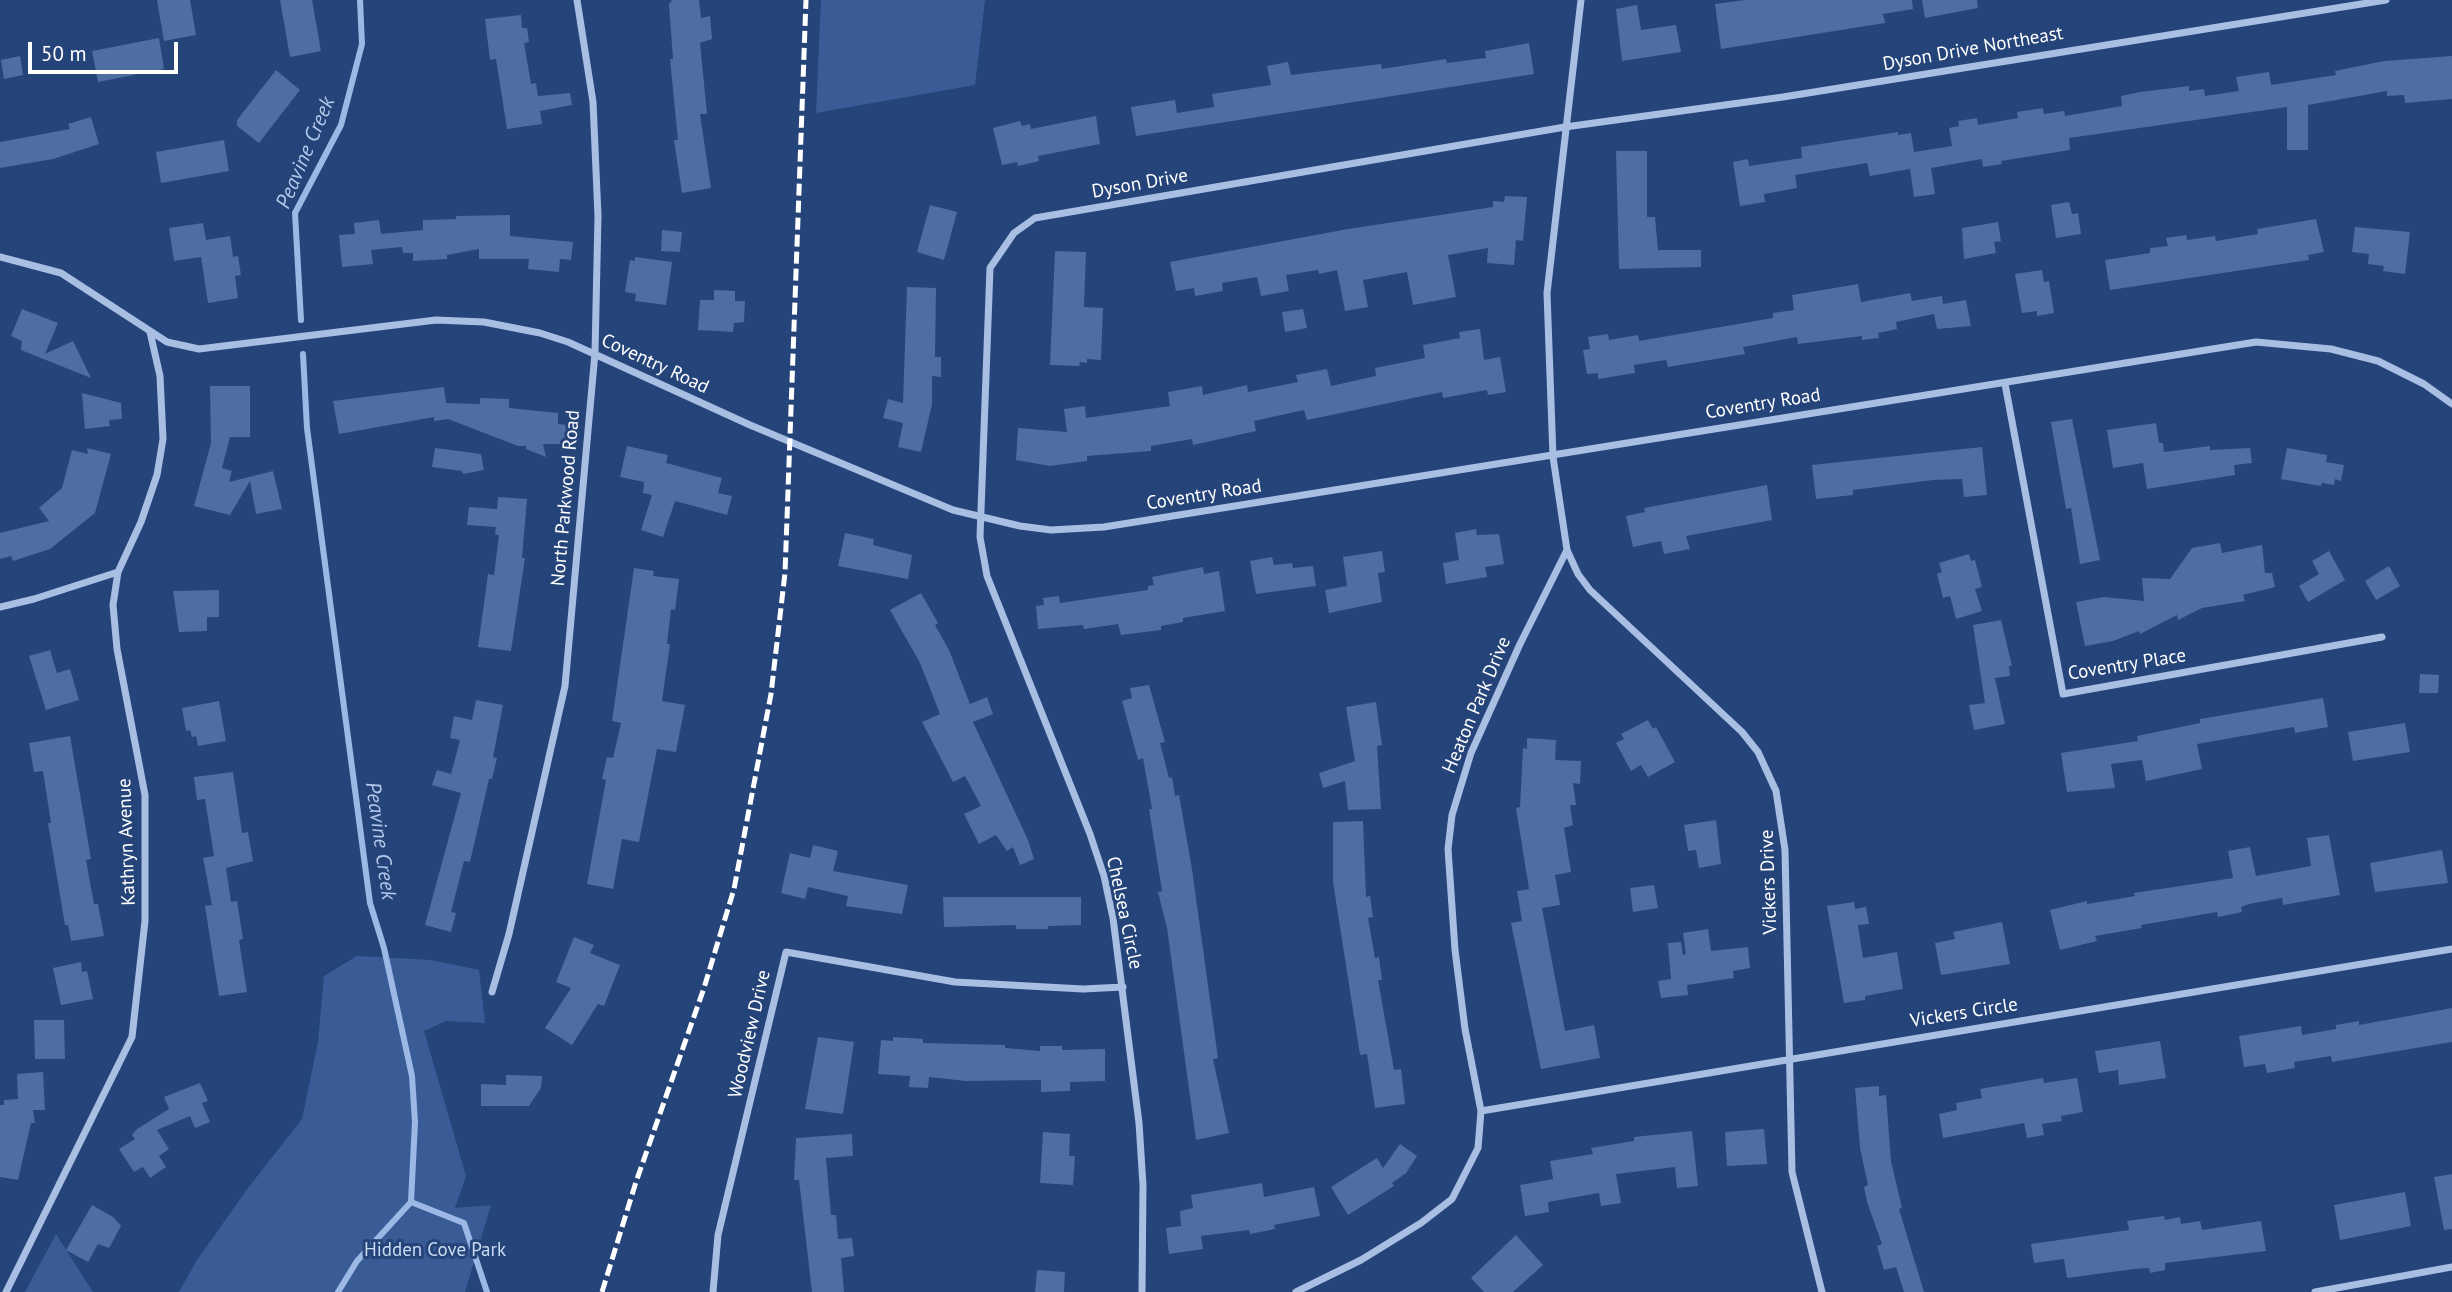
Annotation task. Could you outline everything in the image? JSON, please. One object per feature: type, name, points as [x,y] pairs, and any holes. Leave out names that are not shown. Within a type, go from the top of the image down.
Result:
[{"type":"street","name":"North Parkwood Road","points":[[492,992],[509,934],[565,686],[595,353],[598,216],[593,102],[577,0]]},
{"type":"street","points":[[1567,550],[1553,457],[1547,293],[1581,0]]},
{"type":"street","name":"Dyson Drive Northeast","points":[[1565,127],[1783,97],[2386,0]]},
{"type":"street","name":"Dyson Drive","points":[[982,517],[990,268],[1003,245],[1035,218],[1565,127]]},
{"type":"street","name":"Coventry Road","points":[[0,257],[61,273],[150,332],[180,346],[199,349],[412,322],[459,320],[513,326],[595,353],[750,425],[953,510],[1051,530],[1104,527],[1553,457],[1731,424],[2006,384],[2190,350],[2256,342],[2331,349],[2378,361],[2424,384],[2452,404]]},
{"type":"street","name":"Kathryn Avenue","points":[[6,1292],[132,1037],[145,921],[145,796],[117,649],[113,605],[118,572],[157,475],[163,439],[160,376],[150,332]]},
{"type":"street","name":"Coventry Place","points":[[2006,384],[2063,694],[2382,637]]},
{"type":"street","name":"Chelsea Circle","points":[[982,517],[980,537],[987,576],[1104,876],[1123,987],[1141,1148],[1142,1292]]},
{"type":"street","name":"Vickers Drive","points":[[1567,550],[1578,574],[1590,590],[1713,702],[1742,732],[1768,768],[1783,822],[1785,850],[1793,1172],[1822,1292]]},
{"type":"street","name":"Heaton Park Drive","points":[[1296,1292],[1361,1260],[1421,1223],[1451,1199],[1478,1148],[1481,1111],[1465,1029],[1452,923],[1448,849],[1452,815],[1471,753],[1520,644],[1567,550]]},
{"type":"street","points":[[0,607],[118,572]]},
{"type":"street","name":"Vickers Circle","points":[[1481,1111],[2452,949]]},
{"type":"street","name":"Woodview Drive","points":[[713,1292],[719,1235],[786,952],[955,982],[1083,989],[1123,987]]},
{"type":"street","points":[[2315,1292],[2452,1268]]},
{"type":"green space","points":[[821,0],[985,0],[975,85],[816,113]]},
{"type":"green space","name":"Hidden Cove Park","points":[[357,956],[431,960],[479,970],[485,1023],[446,1021],[424,1031],[466,1176],[455,1208],[491,1205],[465,1292],[179,1292],[197,1260],[248,1188],[302,1119],[318,1042],[324,976]]},
{"type":"green space","points":[[56,1234],[93,1292],[25,1292]]},
{"type":"building","points":[[157,0],[190,0],[196,35],[164,41]]},
{"type":"building","points":[[280,0],[312,0],[321,51],[290,57]]},
{"type":"building","points":[[672,0],[699,0],[701,18],[710,16],[712,39],[700,43],[707,114],[700,114],[711,188],[682,193],[674,140],[678,140],[670,59],[673,59],[669,4]]},
{"type":"building","points":[[1745,0],[1912,0],[1913,9],[1883,14],[1885,23],[1721,49],[1715,4]]},
{"type":"building","points":[[1922,0],[1977,0],[1978,8],[1925,18]]},
{"type":"building","points":[[1637,5],[1641,30],[1676,25],[1681,52],[1622,61],[1616,9]]},
{"type":"building","points":[[521,15],[522,28],[527,28],[529,42],[524,43],[531,84],[536,83],[538,96],[570,93],[572,105],[540,111],[542,124],[507,129],[496,59],[490,60],[485,19]]},
{"type":"building","points":[[159,38],[164,69],[98,82],[92,51]]},
{"type":"building","points":[[1529,43],[1534,74],[1136,136],[1131,107],[1175,100],[1177,113],[1214,107],[1212,94],[1271,85],[1267,66],[1288,62],[1291,75],[1381,64],[1382,69],[1446,59],[1447,63],[1486,58],[1485,51]]},
{"type":"building","points":[[20,56],[23,75],[4,79],[1,60]]},
{"type":"building","points":[[2452,56],[2452,99],[2405,103],[2404,95],[2387,96],[2387,91],[2308,105],[2308,150],[2287,150],[2287,107],[2069,138],[2070,150],[2001,161],[2002,164],[1983,167],[1982,159],[1931,168],[1935,194],[1914,197],[1910,169],[1870,176],[1867,163],[1795,175],[1797,188],[1764,194],[1765,202],[1740,206],[1733,162],[1748,159],[1749,166],[1802,158],[1801,147],[1898,132],[1898,135],[1911,133],[1914,152],[1952,146],[1949,128],[1959,126],[1958,121],[1977,118],[1978,125],[2018,118],[2017,112],[2043,108],[2044,114],[2064,111],[2065,116],[2122,106],[2121,96],[2140,92],[2189,86],[2189,91],[2204,89],[2205,96],[2239,91],[2236,77],[2269,72],[2271,85],[2336,75],[2335,71],[2384,61]]},
{"type":"building","points":[[276,70],[300,90],[259,143],[237,126],[237,120]]},
{"type":"building","points":[[1096,116],[1100,144],[1038,156],[1039,161],[1018,166],[1017,162],[1002,165],[993,128],[1020,121],[1022,126],[1030,124],[1031,129]]},
{"type":"building","points":[[91,117],[99,144],[53,159],[0,168],[0,142],[70,129],[68,124]]},
{"type":"building","points":[[224,140],[229,171],[161,183],[156,152]]},
{"type":"building","points":[[1616,151],[1647,151],[1647,217],[1655,217],[1658,250],[1701,250],[1701,267],[1619,269]]},
{"type":"building","points":[[1505,196],[1527,197],[1523,241],[1516,240],[1514,265],[1487,263],[1488,248],[1448,255],[1456,297],[1413,305],[1407,272],[1363,280],[1368,307],[1345,311],[1337,270],[1319,274],[1318,270],[1286,275],[1289,291],[1261,296],[1257,277],[1222,283],[1223,291],[1195,296],[1194,288],[1176,291],[1170,262],[1348,229],[1493,207],[1493,201],[1504,202]]},
{"type":"building","points":[[2069,202],[2072,214],[2078,213],[2081,234],[2056,238],[2051,205]]},
{"type":"building","points":[[930,205],[957,212],[944,260],[917,252]]},
{"type":"building","points":[[510,215],[510,236],[573,242],[571,260],[560,259],[559,272],[528,269],[529,259],[479,259],[479,249],[447,255],[447,259],[413,261],[413,253],[403,253],[402,247],[371,250],[373,264],[342,267],[339,235],[355,234],[354,223],[379,220],[381,234],[423,230],[423,220]]},
{"type":"building","points":[[2316,219],[2324,252],[2308,255],[2309,260],[2110,290],[2105,260],[2150,253],[2150,248],[2168,246],[2166,238],[2186,235],[2187,240],[2215,236],[2216,241],[2258,234],[2257,229]]},
{"type":"building","points":[[1998,222],[2001,241],[1994,242],[1996,253],[1964,259],[1962,228]]},
{"type":"building","points":[[203,223],[206,240],[230,236],[233,257],[238,256],[241,275],[235,276],[238,298],[208,303],[201,257],[174,261],[169,228]]},
{"type":"building","points":[[2355,227],[2410,232],[2405,274],[2383,271],[2384,266],[2368,264],[2369,254],[2352,252]]},
{"type":"building","points":[[662,230],[682,232],[680,252],[661,251]]},
{"type":"building","points":[[1055,251],[1086,252],[1084,307],[1103,308],[1101,360],[1087,359],[1087,363],[1080,362],[1079,366],[1050,365]]},
{"type":"building","points":[[635,257],[672,262],[666,305],[635,301],[636,294],[625,292],[630,260],[635,261]]},
{"type":"building","points":[[2042,270],[2044,282],[2049,281],[2054,313],[2037,316],[2037,311],[2022,313],[2015,274]]},
{"type":"building","points":[[1858,284],[1861,302],[1910,293],[1912,301],[1942,296],[1943,304],[1966,300],[1971,326],[1937,329],[1934,314],[1896,322],[1897,329],[1878,333],[1879,338],[1862,340],[1862,336],[1798,344],[1797,337],[1743,347],[1745,354],[1668,367],[1666,360],[1634,365],[1635,373],[1598,379],[1598,373],[1587,374],[1583,350],[1590,349],[1588,337],[1608,334],[1609,340],[1638,335],[1639,341],[1773,318],[1773,313],[1794,310],[1792,295]]},
{"type":"building","points":[[907,287],[936,288],[935,357],[941,357],[941,377],[932,376],[932,404],[921,452],[898,447],[903,423],[883,418],[888,399],[903,403]]},
{"type":"building","points":[[714,290],[735,291],[735,301],[745,301],[744,322],[734,323],[733,332],[698,330],[700,300],[714,300]]},
{"type":"building","points":[[22,309],[58,323],[45,354],[73,341],[91,378],[21,350],[22,341],[11,336]]},
{"type":"building","points":[[1303,309],[1307,328],[1285,332],[1282,312]]},
{"type":"building","points":[[1480,329],[1484,360],[1500,357],[1506,392],[1488,395],[1487,390],[1443,398],[1442,392],[1307,420],[1304,410],[1254,421],[1256,431],[1193,445],[1192,439],[1151,446],[1151,451],[1087,456],[1087,461],[1050,466],[1016,460],[1018,428],[1067,432],[1064,409],[1085,406],[1086,418],[1170,406],[1168,392],[1202,386],[1203,395],[1247,385],[1248,392],[1298,382],[1296,375],[1327,369],[1331,386],[1376,376],[1375,368],[1425,358],[1423,345],[1460,338],[1459,332]]},
{"type":"building","points":[[210,386],[250,386],[250,437],[230,437],[222,468],[232,471],[229,482],[273,471],[282,509],[256,514],[250,481],[230,515],[194,506],[211,443]]},
{"type":"building","points":[[444,387],[446,403],[480,404],[480,398],[509,399],[509,408],[558,413],[558,424],[568,425],[567,444],[543,444],[546,457],[526,449],[526,446],[518,446],[448,419],[434,421],[434,417],[339,434],[333,401]]},
{"type":"building","points":[[82,393],[121,403],[122,419],[109,420],[110,426],[85,429]]},
{"type":"building","points":[[2072,419],[2100,560],[2080,564],[2071,508],[2066,509],[2051,422]]},
{"type":"building","points":[[2156,423],[2159,443],[2163,443],[2164,452],[2210,446],[2210,450],[2250,448],[2252,463],[2234,465],[2235,475],[2147,489],[2143,463],[2113,468],[2107,430]]},
{"type":"building","points":[[627,446],[668,455],[666,463],[722,478],[718,493],[732,496],[727,515],[675,501],[663,537],[641,530],[652,495],[643,493],[644,482],[620,477]]},
{"type":"building","points":[[1982,447],[1987,495],[1964,497],[1962,479],[1853,490],[1853,495],[1816,499],[1812,465]]},
{"type":"building","points":[[87,448],[111,454],[95,513],[50,549],[13,561],[11,556],[0,559],[0,533],[49,521],[39,508],[62,488],[72,450],[88,454]]},
{"type":"building","points":[[435,448],[481,454],[484,470],[463,474],[462,471],[432,467]]},
{"type":"building","points":[[2287,448],[2327,455],[2326,462],[2344,465],[2341,481],[2335,479],[2334,485],[2322,483],[2321,486],[2281,479]]},
{"type":"building","points":[[1767,485],[1772,520],[1686,536],[1690,549],[1664,554],[1661,541],[1633,547],[1626,516],[1645,512],[1644,508]]},
{"type":"building","points":[[498,497],[527,499],[522,558],[525,558],[511,651],[478,647],[488,574],[494,575],[499,535],[495,535],[496,527],[467,525],[469,507],[497,509]]},
{"type":"building","points":[[1476,529],[1477,535],[1499,534],[1504,564],[1485,567],[1487,577],[1446,584],[1443,563],[1459,560],[1455,533]]},
{"type":"building","points":[[845,533],[874,539],[873,545],[912,555],[908,579],[838,566]]},
{"type":"building","points":[[2220,543],[2222,553],[2262,545],[2265,573],[2272,573],[2275,587],[2243,595],[2245,601],[2202,608],[2178,620],[2177,615],[2140,634],[2139,631],[2113,641],[2085,646],[2076,602],[2104,597],[2144,601],[2142,578],[2170,579],[2192,548]]},
{"type":"building","points":[[1382,551],[1385,572],[1378,573],[1382,602],[1329,613],[1325,590],[1347,586],[1343,557]]},
{"type":"building","points":[[2329,551],[2345,580],[2308,602],[2299,586],[2319,574],[2312,561]]},
{"type":"building","points":[[1969,554],[1971,561],[1975,560],[1982,587],[1975,589],[1982,611],[1956,619],[1950,596],[1943,598],[1937,574],[1942,572],[1939,563]]},
{"type":"building","points":[[1272,557],[1274,565],[1292,563],[1293,568],[1313,566],[1316,586],[1256,594],[1250,561]]},
{"type":"building","points":[[2389,566],[2400,586],[2376,600],[2365,581]]},
{"type":"building","points":[[1203,567],[1204,574],[1219,571],[1225,611],[1183,618],[1183,622],[1161,626],[1161,630],[1121,635],[1118,624],[1084,629],[1083,625],[1038,629],[1036,606],[1044,605],[1043,598],[1059,596],[1060,603],[1148,590],[1148,586],[1154,585],[1152,577]]},
{"type":"building","points":[[634,568],[654,571],[653,576],[679,579],[675,610],[671,609],[667,644],[670,644],[662,701],[685,705],[676,752],[657,749],[639,842],[622,839],[613,889],[587,884],[606,780],[602,779],[607,757],[613,758],[621,723],[612,721]]},
{"type":"building","points":[[219,590],[219,617],[207,617],[207,631],[179,632],[173,591]]},
{"type":"building","points":[[921,593],[938,623],[935,625],[949,650],[970,704],[987,697],[993,714],[973,722],[1028,840],[1034,859],[1020,865],[1013,847],[1007,851],[996,835],[979,844],[964,814],[981,806],[965,776],[953,782],[922,722],[940,714],[920,663],[890,610]]},
{"type":"building","points":[[2001,620],[2012,666],[2009,666],[2010,676],[1995,678],[2005,724],[1974,730],[1969,705],[1985,703],[1973,625]]},
{"type":"building","points":[[50,650],[57,673],[70,669],[79,700],[46,710],[29,656]]},
{"type":"building","points":[[2420,674],[2439,675],[2438,693],[2419,693]]},
{"type":"building","points":[[1149,685],[1165,742],[1160,743],[1169,778],[1172,777],[1175,796],[1179,795],[1218,1058],[1213,1059],[1229,1133],[1196,1140],[1167,928],[1158,892],[1162,891],[1149,809],[1152,809],[1143,758],[1138,760],[1122,701],[1132,698],[1130,688]]},
{"type":"building","points":[[2323,698],[2328,727],[2295,733],[2294,727],[2197,744],[2202,769],[2146,781],[2142,760],[2111,764],[2115,788],[2067,792],[2061,753],[2138,741],[2137,736],[2200,723],[2200,719]]},
{"type":"building","points":[[476,700],[503,705],[493,757],[497,758],[492,779],[489,779],[470,862],[464,861],[451,912],[456,913],[451,932],[425,925],[461,793],[432,785],[437,770],[451,774],[460,740],[450,738],[454,716],[472,720]]},
{"type":"building","points":[[219,701],[226,741],[198,746],[196,736],[192,737],[190,730],[186,731],[182,708]]},
{"type":"building","points":[[1376,702],[1382,745],[1377,746],[1381,809],[1348,810],[1345,781],[1323,788],[1319,773],[1355,761],[1346,707]]},
{"type":"building","points":[[1648,720],[1653,729],[1656,727],[1675,762],[1648,777],[1641,765],[1631,771],[1616,743],[1624,739],[1621,734]]},
{"type":"building","points":[[2405,723],[2410,752],[2353,761],[2348,732]]},
{"type":"building","points":[[70,736],[91,859],[86,860],[94,904],[98,904],[104,936],[71,941],[68,925],[65,925],[48,823],[51,823],[43,771],[34,772],[29,743]]},
{"type":"building","points":[[1527,738],[1556,740],[1555,760],[1581,761],[1580,784],[1573,783],[1576,805],[1570,805],[1573,825],[1564,828],[1571,872],[1555,875],[1560,905],[1542,908],[1565,1031],[1594,1025],[1600,1058],[1541,1069],[1511,923],[1522,921],[1517,891],[1529,889],[1516,808],[1520,807],[1523,748],[1527,749]]},
{"type":"building","points":[[233,772],[242,833],[248,832],[253,861],[226,868],[231,902],[237,901],[243,939],[239,940],[247,992],[219,996],[205,906],[212,905],[203,858],[214,856],[205,799],[197,800],[194,777]]},
{"type":"building","points":[[1716,820],[1721,864],[1699,868],[1696,850],[1688,851],[1684,825]]},
{"type":"building","points":[[1363,821],[1366,897],[1370,896],[1373,917],[1368,918],[1375,958],[1379,957],[1382,980],[1378,980],[1394,1070],[1401,1069],[1405,1104],[1375,1108],[1367,1054],[1360,1055],[1333,882],[1333,822]]},
{"type":"building","points":[[2329,835],[2340,895],[2283,905],[2282,898],[2249,904],[2241,907],[2242,912],[2218,917],[2217,912],[2141,925],[2142,928],[2095,936],[2097,941],[2060,950],[2050,910],[2087,901],[2087,904],[2135,896],[2134,893],[2233,878],[2228,851],[2250,847],[2256,876],[2311,866],[2307,838]]},
{"type":"building","points":[[813,845],[838,851],[833,871],[908,885],[902,914],[846,906],[848,896],[808,887],[805,899],[781,893],[790,853],[810,858]]},
{"type":"building","points":[[2442,850],[2448,883],[2375,892],[2370,863]]},
{"type":"building","points":[[1654,885],[1658,908],[1633,912],[1630,888]]},
{"type":"building","points":[[943,897],[1081,897],[1081,925],[1048,926],[1048,929],[1016,929],[1016,925],[944,927]]},
{"type":"building","points":[[1854,902],[1855,909],[1866,907],[1869,924],[1858,925],[1863,958],[1897,952],[1903,989],[1844,1003],[1827,906]]},
{"type":"building","points":[[2002,922],[2010,964],[1941,975],[1935,943],[1955,939],[1953,932]]},
{"type":"building","points":[[1708,929],[1711,951],[1748,947],[1750,968],[1733,971],[1734,978],[1687,985],[1688,995],[1661,998],[1658,981],[1671,979],[1668,943],[1681,942],[1683,955],[1686,954],[1683,933]]},
{"type":"building","points":[[574,937],[594,945],[590,953],[620,965],[604,1006],[598,1004],[572,1045],[545,1028],[571,988],[556,982]]},
{"type":"building","points":[[81,962],[82,972],[87,971],[93,999],[61,1005],[53,968]]},
{"type":"building","points":[[2452,1008],[2452,1042],[2332,1062],[2331,1056],[2294,1062],[2295,1068],[2267,1073],[2265,1064],[2244,1067],[2239,1036],[2301,1026],[2302,1035],[2336,1029],[2336,1025],[2359,1021],[2359,1025]]},
{"type":"building","points":[[34,1020],[64,1020],[65,1059],[35,1059]]},
{"type":"building","points":[[818,1037],[854,1042],[843,1114],[805,1109]]},
{"type":"building","points":[[893,1037],[923,1039],[923,1043],[1005,1045],[1005,1048],[1040,1051],[1040,1046],[1062,1046],[1062,1050],[1105,1049],[1105,1081],[1070,1082],[1070,1091],[1041,1092],[1041,1080],[966,1081],[929,1077],[928,1088],[909,1087],[910,1076],[878,1074],[881,1040],[893,1041]]},
{"type":"building","points":[[2160,1041],[2166,1078],[2119,1085],[2118,1070],[2099,1073],[2095,1051]]},
{"type":"building","points":[[43,1072],[45,1110],[33,1110],[35,1123],[31,1123],[18,1180],[0,1177],[0,1105],[4,1105],[4,1100],[18,1099],[17,1074]]},
{"type":"building","points":[[506,1075],[542,1076],[541,1088],[529,1106],[481,1106],[481,1084],[506,1085]]},
{"type":"building","points":[[2043,1078],[2044,1083],[2077,1078],[2083,1112],[2061,1116],[2062,1121],[2042,1124],[2044,1135],[2027,1138],[2024,1123],[1943,1138],[1939,1114],[1957,1110],[1956,1103],[1982,1098],[1980,1089]]},
{"type":"building","points":[[200,1083],[208,1101],[202,1103],[210,1122],[195,1128],[190,1116],[157,1130],[169,1149],[159,1156],[166,1167],[150,1178],[143,1167],[134,1172],[119,1149],[135,1139],[132,1135],[137,1129],[169,1109],[164,1097]]},
{"type":"building","points":[[1879,1086],[1879,1096],[1886,1095],[1891,1161],[1902,1208],[1899,1209],[1924,1292],[1904,1292],[1896,1267],[1884,1270],[1877,1246],[1882,1244],[1867,1202],[1864,1187],[1868,1185],[1860,1148],[1855,1088]]},
{"type":"building","points":[[1764,1129],[1767,1164],[1727,1166],[1725,1132]]},
{"type":"building","points":[[1692,1131],[1698,1186],[1677,1188],[1675,1167],[1616,1174],[1621,1203],[1601,1206],[1599,1193],[1548,1202],[1549,1212],[1525,1216],[1520,1185],[1553,1179],[1550,1161],[1593,1154],[1591,1148],[1634,1141],[1634,1137]]},
{"type":"building","points":[[1043,1132],[1070,1134],[1069,1156],[1075,1156],[1073,1185],[1040,1183]]},
{"type":"building","points":[[852,1134],[853,1156],[826,1158],[831,1215],[836,1215],[838,1239],[852,1238],[854,1256],[841,1258],[844,1292],[812,1292],[799,1180],[794,1180],[796,1138]]},
{"type":"building","points":[[1400,1144],[1417,1156],[1406,1173],[1392,1183],[1394,1186],[1348,1215],[1331,1187],[1377,1158],[1383,1168]]},
{"type":"building","points":[[2452,1174],[2452,1229],[2444,1230],[2434,1177]]},
{"type":"building","points":[[1262,1183],[1264,1197],[1314,1187],[1320,1216],[1274,1225],[1275,1229],[1250,1234],[1249,1230],[1201,1236],[1203,1249],[1169,1254],[1166,1228],[1181,1226],[1180,1211],[1193,1208],[1191,1195]]},
{"type":"building","points":[[2405,1192],[2411,1226],[2340,1240],[2334,1205]]},
{"type":"building","points":[[92,1205],[113,1217],[121,1226],[109,1248],[98,1244],[88,1262],[66,1250]]},
{"type":"building","points":[[2164,1216],[2165,1220],[2180,1217],[2181,1224],[2200,1221],[2202,1230],[2261,1221],[2266,1251],[2165,1263],[2165,1270],[2150,1273],[2149,1268],[2067,1278],[2064,1259],[2034,1263],[2031,1244],[2129,1230],[2127,1221]]},
{"type":"building","points":[[1516,1235],[1543,1265],[1513,1292],[1484,1292],[1471,1278]]},
{"type":"building","points":[[1037,1270],[1065,1272],[1064,1292],[1035,1292]]},
{"type":"waterway","name":"Peavine Creek","points":[[301,320],[295,213],[341,125],[362,44],[360,0]]},
{"type":"waterway","name":"Peavine Creek","points":[[303,354],[307,428],[370,903],[384,948],[412,1076],[415,1122],[411,1202],[464,1223],[487,1292]]},
{"type":"waterway","points":[[338,1292],[357,1261],[411,1202]]},
{"type":"railway","points":[[602,1292],[636,1182],[704,988],[734,889],[771,694],[785,573],[806,0]]}]
